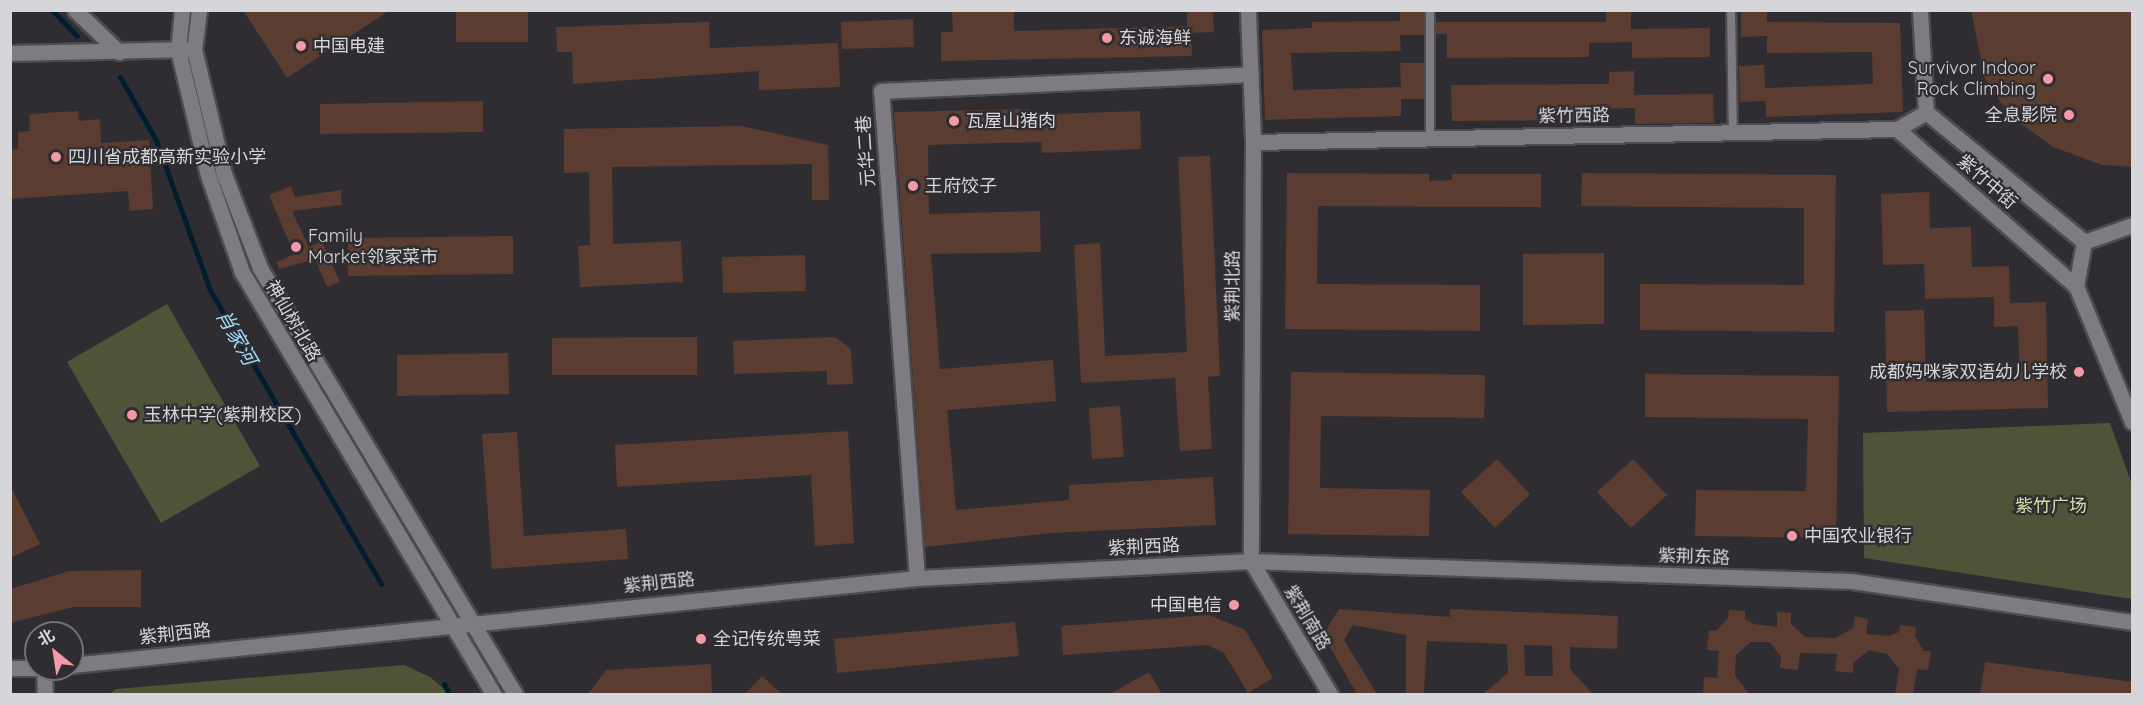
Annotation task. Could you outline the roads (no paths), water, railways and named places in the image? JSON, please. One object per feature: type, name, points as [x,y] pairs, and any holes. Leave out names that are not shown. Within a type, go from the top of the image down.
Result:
[{"type":"street","points":[[75,10],[118,52]]},
{"type":"street","name":"神仙树北路","points":[[182,10],[178,50],[208,175],[242,272],[448,623],[494,694]]},
{"type":"street","points":[[199,10],[194,49],[224,174],[260,268],[515,694]]},
{"type":"street","name":"紫荆北路","points":[[1248,10],[1253,142],[1251,561]]},
{"type":"street","points":[[1897,129],[1926,112],[1920,10]]},
{"type":"street","points":[[10,53],[194,49]]},
{"type":"street","name":"元华二巷","points":[[917,578],[881,92],[1251,74]]},
{"type":"street","name":"紫竹中街","points":[[1926,112],[2084,242]]},
{"type":"street","name":"紫竹西路","points":[[1253,142],[1897,129]]},
{"type":"street","name":"紫竹中街","points":[[1897,129],[2076,286],[2133,422]]},
{"type":"street","points":[[2076,286],[2084,242],[2133,225]]},
{"type":"street","name":"紫荆西路","points":[[84,664],[448,623],[917,578],[1251,561]]},
{"type":"street","name":"紫荆东路","points":[[1251,561],[1851,581],[2133,622]]},
{"type":"street","name":"紫荆南路","points":[[1251,561],[1330,694]]},
{"type":"lane","points":[[1430,10],[1430,139]]},
{"type":"lane","points":[[1731,10],[1733,133]]},
{"type":"waterway","name":"肖家河","points":[[52,10],[77,36]]},
{"type":"waterway","name":"肖家河","points":[[120,77],[156,140],[210,290],[381,584]]},
{"type":"waterway","name":"肖家河","points":[[444,684],[449,694]]},
{"type":"place","name":"东诚海鲜","points":[[1107,38]]},
{"type":"place","name":"中国电建","points":[[301,46]]},
{"type":"place","name":"Survivor Indoor Rock Climbing","points":[[2048,79]]},
{"type":"place","name":"全息影院","points":[[2069,115]]},
{"type":"place","name":"瓦屋山猪肉","points":[[954,121]]},
{"type":"place","name":"四川省成都高新实验小学","points":[[56,157]]},
{"type":"place","name":"王府饺子","points":[[913,186]]},
{"type":"place","name":"Family Market邻家菜市","points":[[296,247]]},
{"type":"place","name":"成都妈咪家双语幼儿学校","points":[[2079,372]]},
{"type":"place","name":"玉林中学(紫荆校区)","points":[[132,415]]},
{"type":"place","name":"中国农业银行","points":[[1792,536]]},
{"type":"place","name":"中国电信","points":[[1234,605]]},
{"type":"place","name":"全记传统粤菜","points":[[701,639]]},
{"type":"park label","name":"紫竹广场","points":[[2051,506]]}]
